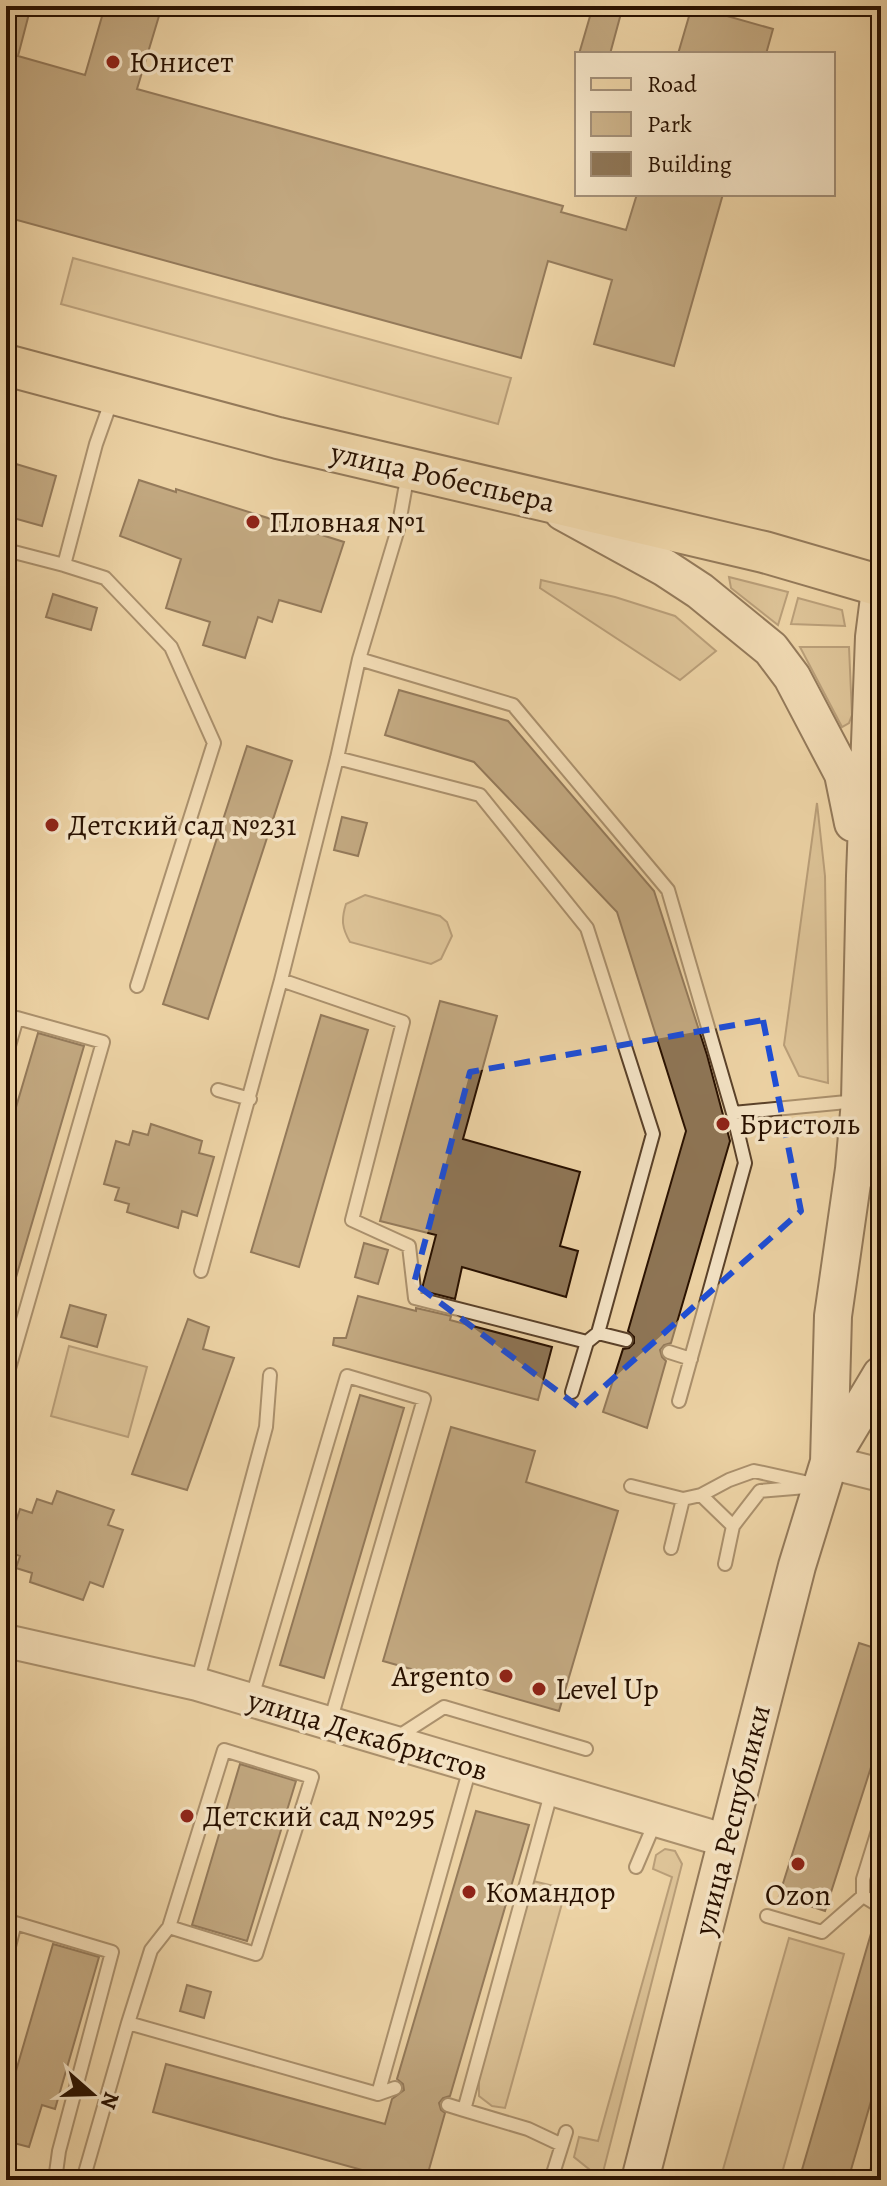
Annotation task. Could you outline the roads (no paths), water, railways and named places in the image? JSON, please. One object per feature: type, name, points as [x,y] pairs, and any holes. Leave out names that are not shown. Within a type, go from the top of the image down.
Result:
[{"type":"main road","name":"улица Робеспьера","points":[[6,365],[278,438],[764,552],[880,584]]},
{"type":"main road","points":[[541,500],[665,568],[700,591],[771,649],[792,677],[843,774],[865,876]]},
{"type":"main road","name":"улица Республики","points":[[825,1474],[833,1316],[868,1172],[860,1101],[874,637],[880,584]]},
{"type":"main road","name":"улица Республики","points":[[640,2180],[797,1566],[825,1474],[881,1375]]},
{"type":"street","points":[[825,1474],[881,1475]]},
{"type":"street","name":"улица Декабристов","points":[[6,1641],[197,1684],[727,1841]]},
{"type":"lane","points":[[64,565],[96,444],[114,393]]},
{"type":"lane","points":[[201,1271],[281,980],[359,659],[398,529],[409,468]]},
{"type":"lane","points":[[6,550],[105,578],[171,647],[214,743],[137,986]]},
{"type":"lane","points":[[359,659],[513,705],[668,890],[745,1163],[679,1401]]},
{"type":"lane","points":[[337,758],[480,795],[587,928],[653,1134],[598,1333],[587,1342],[572,1392]]},
{"type":"lane","points":[[281,980],[403,1022],[352,1220],[409,1246],[415,1298],[587,1342]]},
{"type":"lane","points":[[6,1056],[8,1040],[17,1018],[103,1042],[6,1379]]},
{"type":"lane","points":[[218,1090],[250,1099]]},
{"type":"lane","points":[[733,1113],[860,1101]]},
{"type":"lane","points":[[598,1333],[626,1340]]},
{"type":"lane","points":[[669,1352],[691,1359]]},
{"type":"lane","points":[[197,1684],[266,1427],[270,1375]]},
{"type":"lane","points":[[251,1699],[347,1376],[424,1399],[330,1722]]},
{"type":"lane","points":[[631,1486],[683,1499],[701,1495],[754,1471],[825,1474]]},
{"type":"lane","points":[[725,1564],[733,1526],[760,1491],[825,1474]]},
{"type":"lane","points":[[701,1495],[733,1526]]},
{"type":"lane","points":[[671,1548],[683,1499]]},
{"type":"lane","points":[[391,1741],[444,1707],[586,1749]]},
{"type":"lane","points":[[83,2180],[151,1950],[169,1927],[224,1750],[312,1777],[256,1954],[169,1927]]},
{"type":"lane","points":[[378,2094],[470,1766]]},
{"type":"lane","points":[[464,2110],[552,1790]]},
{"type":"lane","points":[[636,1867],[656,1820]]},
{"type":"lane","points":[[767,1916],[822,1932],[863,1896],[863,1879],[881,1821]]},
{"type":"lane","points":[[863,1896],[881,1907]]},
{"type":"lane","points":[[6,1958],[15,1923],[112,1952],[59,2151],[55,2180]]},
{"type":"lane","points":[[128,2023],[378,2094],[395,2088]]},
{"type":"lane","points":[[448,2105],[564,2138],[551,2180]]},
{"type":"lane","points":[[875,2180],[881,2155]]},
{"type":"place","name":"Юнисет","points":[[113,62]]},
{"type":"place","name":"Пловная №1","points":[[253,522]]},
{"type":"place","name":"Детский сад №231","points":[[52,825]]},
{"type":"place","name":"Бристоль","points":[[723,1124]]},
{"type":"place","name":"Argento","points":[[506,1676]]},
{"type":"place","name":"Level Up","points":[[539,1689]]},
{"type":"place","name":"Детский сад №295","points":[[187,1816]]},
{"type":"place","name":"Ozon","points":[[798,1864]]},
{"type":"place","name":"Командор","points":[[469,1892]]}]
